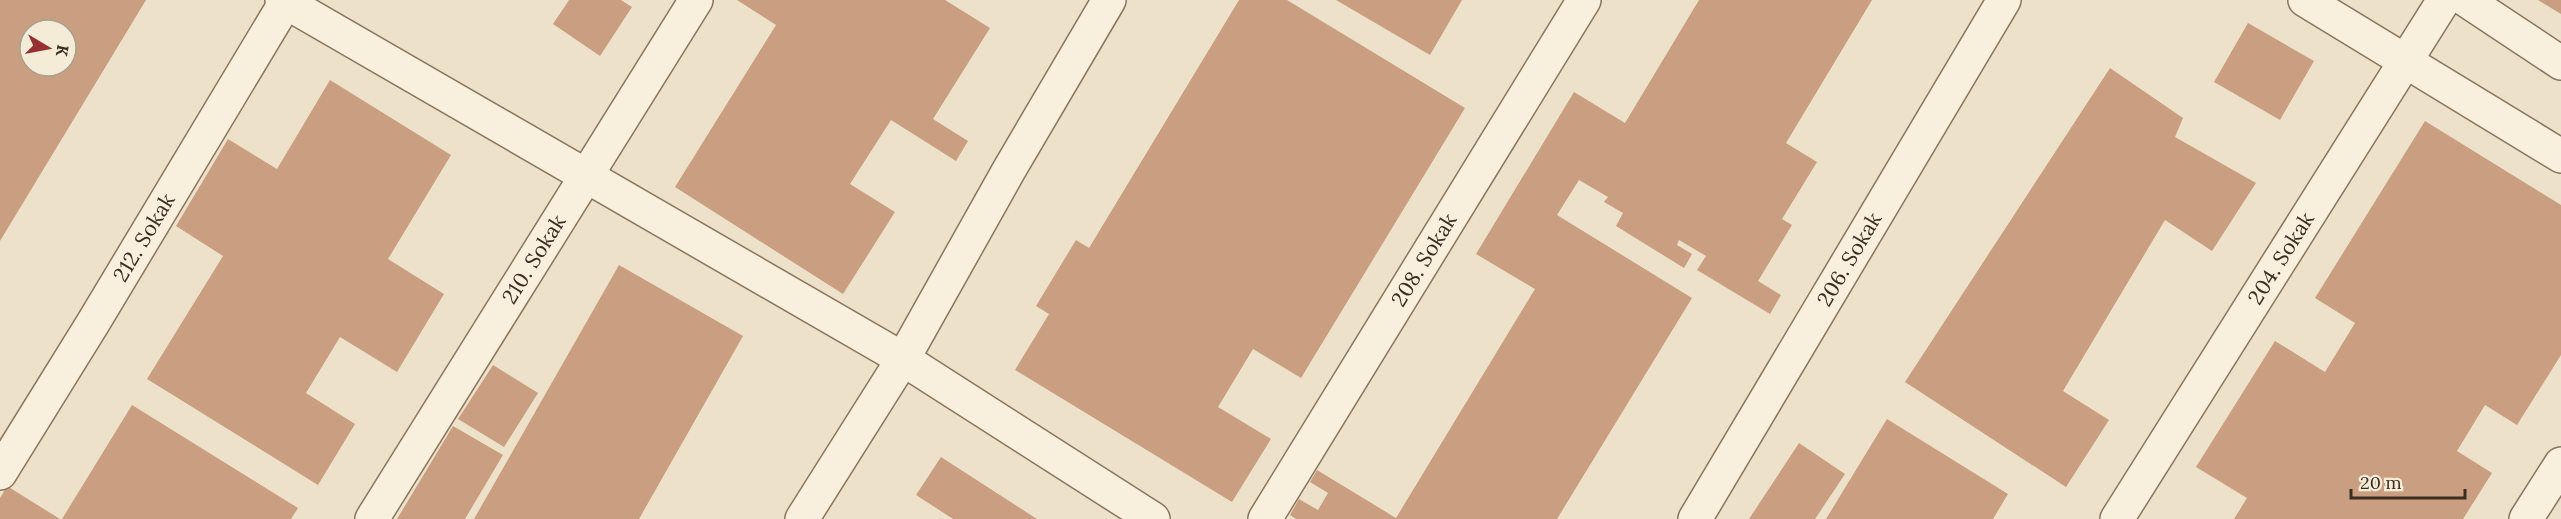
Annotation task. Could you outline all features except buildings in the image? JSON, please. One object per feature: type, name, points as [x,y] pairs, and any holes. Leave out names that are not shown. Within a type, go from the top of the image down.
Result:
[{"type":"street","name":"210. Sokak","points":[[372,519],[696,0]]},
{"type":"street","points":[[802,519],[903,359],[1009,170],[1109,0]]},
{"type":"street","name":"208. Sokak","points":[[1265,519],[1584,0]]},
{"type":"street","name":"206. Sokak","points":[[1695,519],[2004,0]]},
{"type":"street","points":[[2305,0],[2561,156]]},
{"type":"street","name":"204. Sokak","points":[[2117,519],[2444,0]]},
{"type":"street","points":[[2466,0],[2561,63]]},
{"type":"street","points":[[285,1],[903,359],[1153,519]]},
{"type":"street","name":"212. Sokak","points":[[0,473],[93,323],[285,1]]},
{"type":"street","points":[[2526,519],[2561,464]]}]
